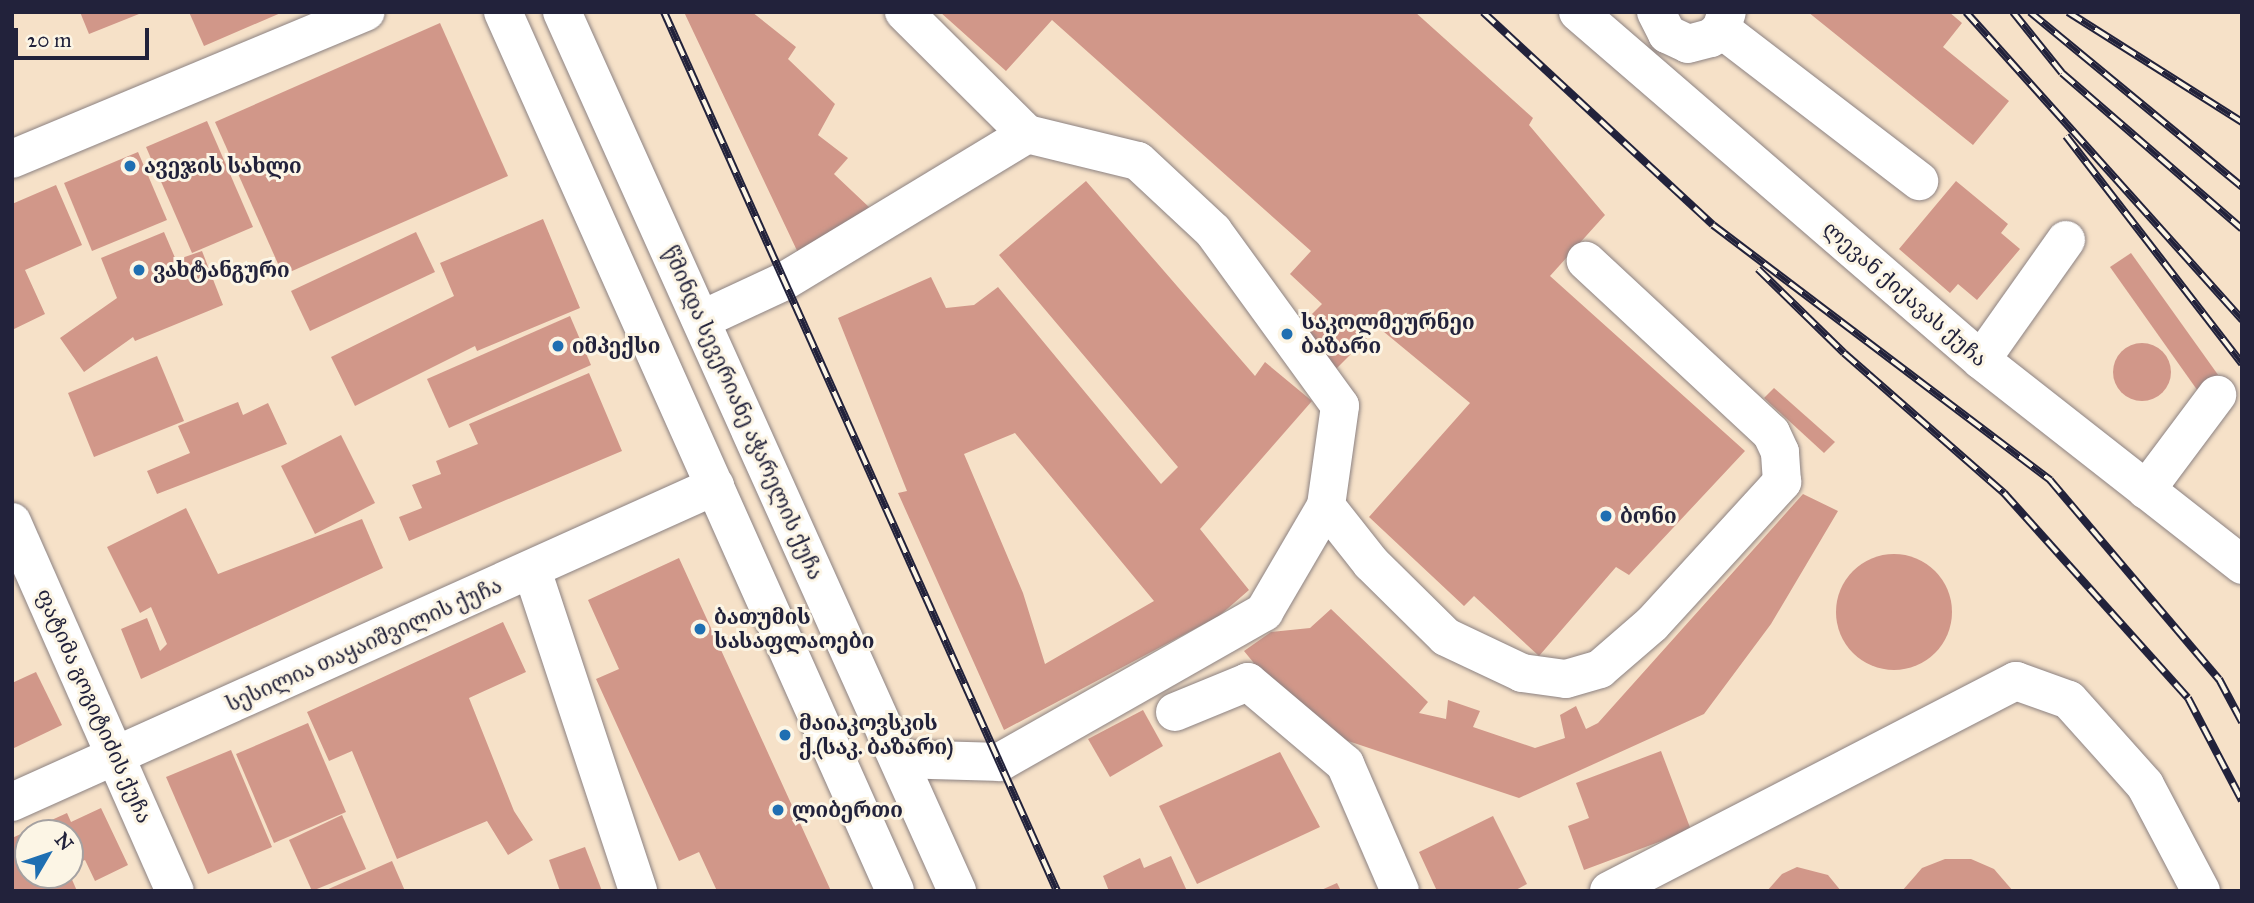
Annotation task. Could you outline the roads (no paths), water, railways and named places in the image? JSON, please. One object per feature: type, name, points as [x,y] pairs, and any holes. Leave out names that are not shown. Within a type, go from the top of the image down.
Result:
[{"type":"street","points":[[12,159],[366,12]]},
{"type":"street","points":[[503,12],[895,891]]},
{"type":"street","name":"წმინდა სევერიანე აჭარელის ქუჩა","points":[[562,12],[957,891]]},
{"type":"street","points":[[899,760],[1000,762],[1264,612],[1326,506],[1340,406],[1213,231],[1138,160],[1027,134],[904,12]]},
{"type":"street","name":"ლევან ქიქავას ქუჩა","points":[[1578,12],[1981,360],[2242,565]]},
{"type":"street","points":[[1656,12],[1667,34],[1688,44],[1711,38],[1724,21],[1919,181]]},
{"type":"street","points":[[701,320],[783,282],[1027,134]]},
{"type":"street","points":[[1981,360],[2066,240]]},
{"type":"street","points":[[1326,506],[1371,563],[1446,637],[1522,673],[1566,679],[1600,669],[1652,624],[1782,482],[1780,452],[1771,433],[1586,261]]},
{"type":"street","points":[[2146,490],[2217,395]]},
{"type":"street","name":"სესილია თაყაიშვილის ქუჩა","points":[[12,802],[715,486]]},
{"type":"street","name":"ფატიმა გოგიტიძის ქუჩა","points":[[12,522],[175,891]]},
{"type":"street","points":[[532,570],[638,891]]},
{"type":"street","points":[[1609,891],[2016,681],[2069,700],[2145,785],[2201,891]]},
{"type":"street","points":[[1175,712],[1248,682],[1345,764],[1399,891]]},
{"type":"railway","points":[[664,12],[1057,891]]},
{"type":"railway","points":[[1483,12],[1713,225],[2050,480],[2219,679],[2242,722]]},
{"type":"railway","points":[[1966,12],[2242,320]]},
{"type":"railway","points":[[2013,12],[2062,73],[2242,229]]},
{"type":"railway","points":[[2030,12],[2242,187]]},
{"type":"railway","points":[[2068,12],[2242,122]]},
{"type":"railway","points":[[2066,136],[2242,364]]},
{"type":"railway","points":[[1758,269],[1844,353],[2004,493],[2188,698],[2242,801]]},
{"type":"place","name":"ავეჯის სახლი","points":[[130,166]]},
{"type":"place","name":"ვახტანგური","points":[[139,270]]},
{"type":"place","name":"საკოლმეურნეი ბაზარი","points":[[1287,334]]},
{"type":"place","name":"იმპექსი","points":[[558,346]]},
{"type":"place","name":"ბონი","points":[[1606,516]]},
{"type":"place","name":"ბათუმის სასაფლაოები","points":[[700,629]]},
{"type":"place","name":"მაიაკოვსკის ქ.(საკ. ბაზარი)","points":[[785,735]]},
{"type":"place","name":"ლიბერთი","points":[[778,810]]}]
